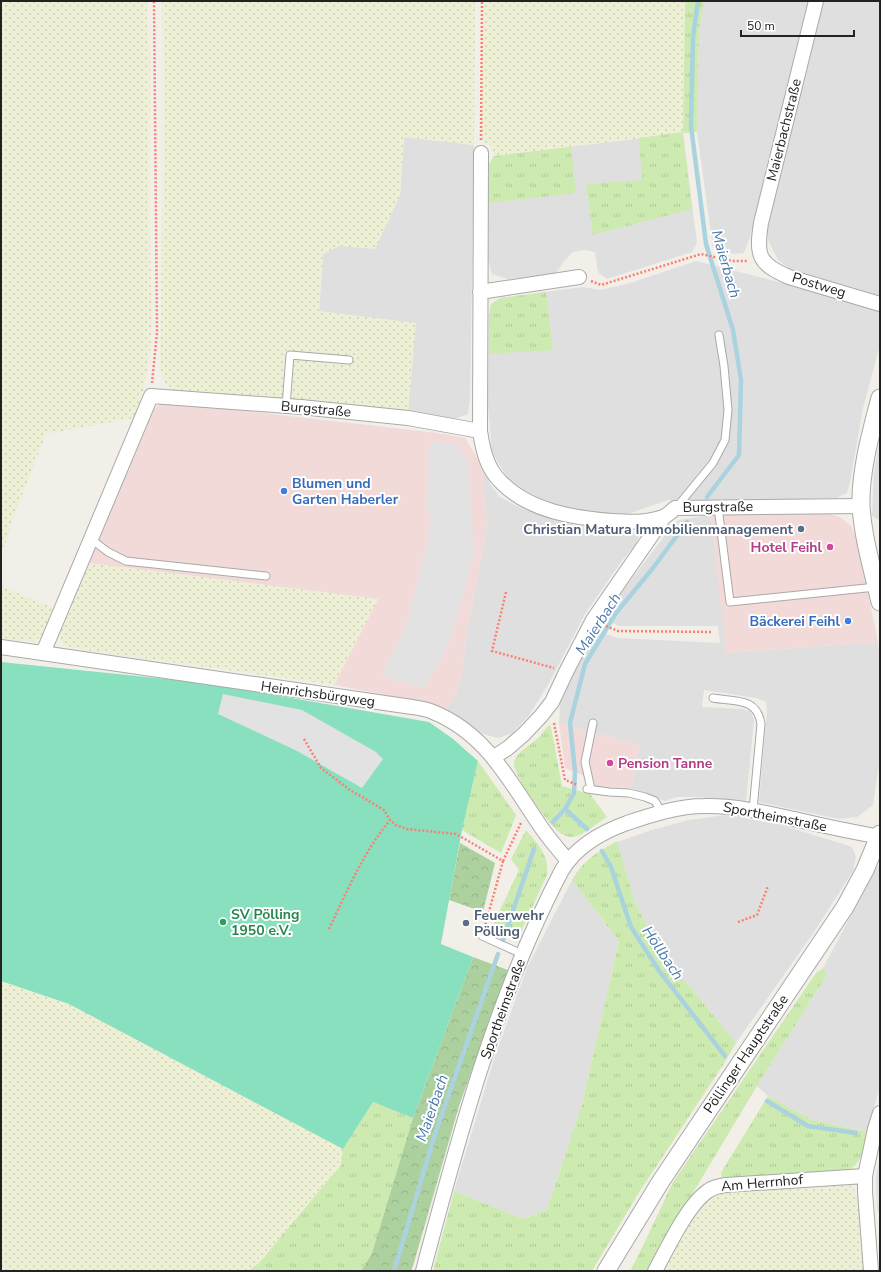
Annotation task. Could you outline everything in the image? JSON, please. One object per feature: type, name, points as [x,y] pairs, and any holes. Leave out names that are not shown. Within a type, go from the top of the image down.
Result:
[{"type":"street","name":"Maierbachstraße","points":[[762,259],[759,252],[758,239],[761,223],[816,1]]},
{"type":"street","name":"Burgstraße","points":[[481,153],[480,431],[486,460],[501,482],[514,494],[539,506],[566,514],[593,519],[628,522],[648,521],[670,512],[718,507],[861,506]]},
{"type":"street","name":"Postweg","points":[[762,259],[768,266],[777,272],[789,277],[880,304]]},
{"type":"street","points":[[480,292],[579,277]]},
{"type":"street","name":"Burgstraße","points":[[151,396],[286,406],[408,418],[480,431]]},
{"type":"street","points":[[43,653],[151,396]]},
{"type":"street","points":[[878,595],[868,552],[861,506],[865,466],[880,398]]},
{"type":"street","points":[[494,757],[508,748],[524,734],[552,702],[593,620],[670,512]]},
{"type":"street","name":"Heinrichsbürgweg","points":[[1,647],[432,711],[449,719],[464,729],[481,743],[494,757],[542,829],[568,860]]},
{"type":"street","name":"Sportheimstraße","points":[[423,1271],[478,1076],[522,954],[568,860],[579,850],[607,831],[619,826],[678,809],[703,806],[753,810],[823,826],[880,836]]},
{"type":"street","name":"Pöllinger Hauptstraße","points":[[606,1271],[661,1181],[845,907],[865,870],[880,836]]},
{"type":"street","points":[[871,1271],[865,1176],[880,1113]]},
{"type":"street","name":"Am Herrnhof","points":[[655,1271],[692,1207],[701,1196],[709,1190],[726,1185],[865,1176]]},
{"type":"lane","points":[[670,512],[712,463],[725,440],[728,410],[724,366],[719,335]]},
{"type":"lane","points":[[286,406],[290,355],[349,360]]},
{"type":"lane","points":[[718,507],[730,602],[878,595]]},
{"type":"lane","points":[[91,539],[108,552],[126,561],[266,576]]},
{"type":"lane","points":[[712,698],[748,703],[755,707],[760,715],[761,724],[753,810]]},
{"type":"lane","points":[[593,723],[585,762],[589,789],[629,793],[645,797],[655,801],[662,813]]},
{"type":"lane","points":[[482,936],[522,954]]},
{"type":"path","points":[[151,396],[157,333],[154,1]]},
{"type":"path","points":[[481,153],[482,1]]},
{"type":"path","points":[[579,277],[601,285],[701,254],[732,261]]},
{"type":"path","points":[[506,592],[492,651],[566,672]]},
{"type":"path","points":[[605,625],[618,631],[713,632]]},
{"type":"path","points":[[552,702],[565,780]]},
{"type":"path","points":[[304,739],[321,768],[350,790],[384,810],[390,820],[396,825],[407,829],[456,834],[504,861]]},
{"type":"path","points":[[482,936],[504,861],[528,808]]},
{"type":"path","points":[[329,928],[364,857],[379,833],[390,820]]},
{"type":"path","points":[[738,922],[757,915],[768,886]]},
{"type":"shaded area","points":[[704,1],[808,1],[750,237],[744,253],[734,254],[713,248],[697,132],[699,31]]},
{"type":"shaded area","points":[[824,1],[880,1],[880,297],[809,277],[790,269],[778,260],[768,240],[767,230]]},
{"type":"shaded area","points":[[683,133],[697,243],[692,252],[607,279],[598,272],[595,252],[585,250],[573,252],[564,261],[554,276],[508,279],[492,274],[488,259],[488,166],[494,156]]},
{"type":"shaded area","points":[[404,137],[474,145],[470,399],[468,414],[454,419],[408,414],[319,311],[323,254],[339,246],[400,196]]},
{"type":"shaded area","points":[[696,261],[880,308],[880,345],[863,408],[847,493],[836,498],[692,503],[668,500],[625,515],[585,512],[552,504],[537,498],[511,483],[492,453],[488,404],[489,316],[491,305],[501,298],[583,287],[600,290],[627,284]]},
{"type":"shaded area","points":[[165,402],[438,433],[465,438],[482,466],[487,528],[467,632],[462,671],[456,694],[446,710],[428,703],[334,685],[378,599],[88,563],[154,408]]},
{"type":"shaded area","points":[[880,437],[880,524],[879,520],[872,516],[874,473]]},
{"type":"shaded area","points":[[432,442],[457,445],[468,462],[474,555],[449,644],[424,688],[381,676],[406,626],[428,539],[430,510],[426,509],[429,467],[427,466],[428,455]]},
{"type":"shaded area","points":[[482,466],[490,484],[500,497],[517,506],[543,516],[582,527],[630,531],[639,534],[637,543],[623,559],[585,614],[550,681],[530,714],[513,733],[498,738],[483,734],[446,710],[456,694],[462,671],[467,632],[487,528]]},
{"type":"shaded area","points":[[822,512],[838,516],[851,526],[857,540],[878,642],[726,653],[711,515]]},
{"type":"shaded area","points":[[711,515],[727,653],[878,642],[880,670],[880,758],[873,805],[857,817],[839,819],[759,802],[767,711],[766,702],[756,698],[704,690],[702,707],[742,709],[750,711],[754,720],[746,801],[699,797],[677,797],[665,801],[631,788],[640,745],[559,723],[560,704],[579,662],[596,631],[618,638],[720,643],[718,626],[619,626],[602,618],[672,526],[679,520]]},
{"type":"shaded area","points":[[223,694],[302,710],[376,752],[383,759],[362,788],[297,751],[218,714]]},
{"type":"shaded area","points":[[559,723],[640,745],[631,788],[595,787],[582,775],[565,768]]},
{"type":"shaded area","points":[[725,815],[778,824],[840,843],[852,847],[856,857],[853,871],[814,932],[736,1043],[688,984],[669,967],[635,903],[617,842],[652,830],[689,820]]},
{"type":"shaded area","points":[[880,865],[880,1087],[867,1132],[813,1120],[768,1096],[757,1086],[827,975],[823,968],[877,867]]},
{"type":"shaded area","points":[[572,880],[619,941],[582,1104],[547,1210],[523,1219],[454,1191],[494,1059],[527,968]]},
{"type":"shaded area","points":[[880,1157],[880,1212],[877,1211],[876,1176]]},
{"type":"green space","points":[[1,1],[147,1],[150,59],[149,211],[152,318],[150,354],[144,388],[134,418],[46,434],[14,516],[1,557]]},
{"type":"green space","points":[[162,1],[475,1],[474,145],[404,137],[400,196],[375,249],[339,246],[323,254],[319,311],[416,323],[408,414],[177,393],[164,382],[160,370],[164,112]]},
{"type":"green space","points":[[483,1],[685,1],[683,133],[494,156],[491,146],[483,142],[481,126]]},
{"type":"green space","points":[[685,1],[704,1],[699,31],[697,132],[683,133],[692,209],[593,235],[586,184],[642,180],[639,138],[683,132]]},
{"type":"green space","points":[[571,147],[576,193],[488,203],[488,166],[494,156]]},
{"type":"green space","points":[[546,292],[553,350],[489,354],[489,316],[491,304],[500,298]]},
{"type":"green space","points":[[88,563],[378,599],[334,685],[65,646],[60,637],[60,631]]},
{"type":"green space","points":[[1,586],[56,609],[46,632],[33,642],[1,638]]},
{"type":"green space","name":"SV Pölling 1950 e.V.","points":[[1,662],[205,683],[429,722],[453,739],[478,761],[462,830],[441,944],[473,957],[413,1118],[373,1102],[343,1149],[69,1004],[1,981]]},
{"type":"green space","points":[[550,725],[562,786],[590,794],[607,817],[586,832],[573,837],[565,836],[560,833],[547,820],[525,788],[515,769],[514,763],[517,756],[539,737]]},
{"type":"green space","points":[[478,761],[516,815],[501,853],[462,830]]},
{"type":"green space","points":[[526,830],[542,850],[546,861],[547,875],[518,938],[492,927],[519,870],[511,859]]},
{"type":"green space","points":[[617,841],[635,903],[669,967],[688,984],[736,1043],[638,1194],[592,1271],[433,1271],[454,1191],[523,1219],[547,1210],[582,1104],[619,941],[572,880],[586,862],[603,849]]},
{"type":"green space","points":[[460,843],[495,863],[483,912],[449,900]]},
{"type":"green space","points":[[473,957],[508,970],[459,1106],[413,1266],[411,1271],[361,1271],[372,1253],[413,1118]]},
{"type":"green space","points":[[823,968],[827,975],[757,1086],[646,1271],[630,1271],[673,1182],[816,973]]},
{"type":"green space","points":[[1,981],[69,1004],[343,1149],[341,1165],[259,1263],[248,1271],[1,1271]]},
{"type":"green space","points":[[768,1096],[813,1120],[867,1132],[863,1150],[856,1165],[846,1171],[723,1179],[721,1174],[722,1171]]},
{"type":"green space","points":[[373,1102],[413,1118],[372,1253],[361,1271],[248,1271],[259,1263],[341,1165],[343,1149]]},
{"type":"green space","points":[[843,1185],[853,1187],[858,1198],[863,1271],[661,1271],[696,1209],[708,1197],[740,1191]]},
{"type":"waterway","name":"Maierbach","points":[[698,1],[693,37],[691,126],[706,244],[733,330],[741,380],[739,455],[707,497]]},
{"type":"waterway","name":"Maierbach","points":[[553,822],[565,809],[574,793],[575,771],[570,723],[585,664],[616,613],[653,568],[687,522]]},
{"type":"waterway","name":"Höllbach","points":[[565,809],[587,829]]},
{"type":"waterway","name":"Maierbach","points":[[503,940],[534,849]]},
{"type":"waterway","name":"Höllbach","points":[[602,851],[611,867],[631,927],[660,972],[725,1056]]},
{"type":"waterway","name":"Maierbach","points":[[394,1271],[435,1134],[498,954]]},
{"type":"waterway","name":"Höllbach","points":[[767,1101],[808,1126],[856,1133]]},
{"type":"place","name":"Blumen und Garten Haberler","points":[[284,491]]},
{"type":"place","name":"Christian Matura Immobilienmanagement","points":[[801,529]]},
{"type":"place","name":"Hotel Feihl","points":[[830,547]]},
{"type":"place","name":"Bäckerei Feihl","points":[[848,621]]},
{"type":"place","name":"Pension Tanne","points":[[610,763]]},
{"type":"place","name":"SV Pölling 1950 e.V.","points":[[223,922]]},
{"type":"place","name":"Feuerwehr Pölling","points":[[466,923]]}]
